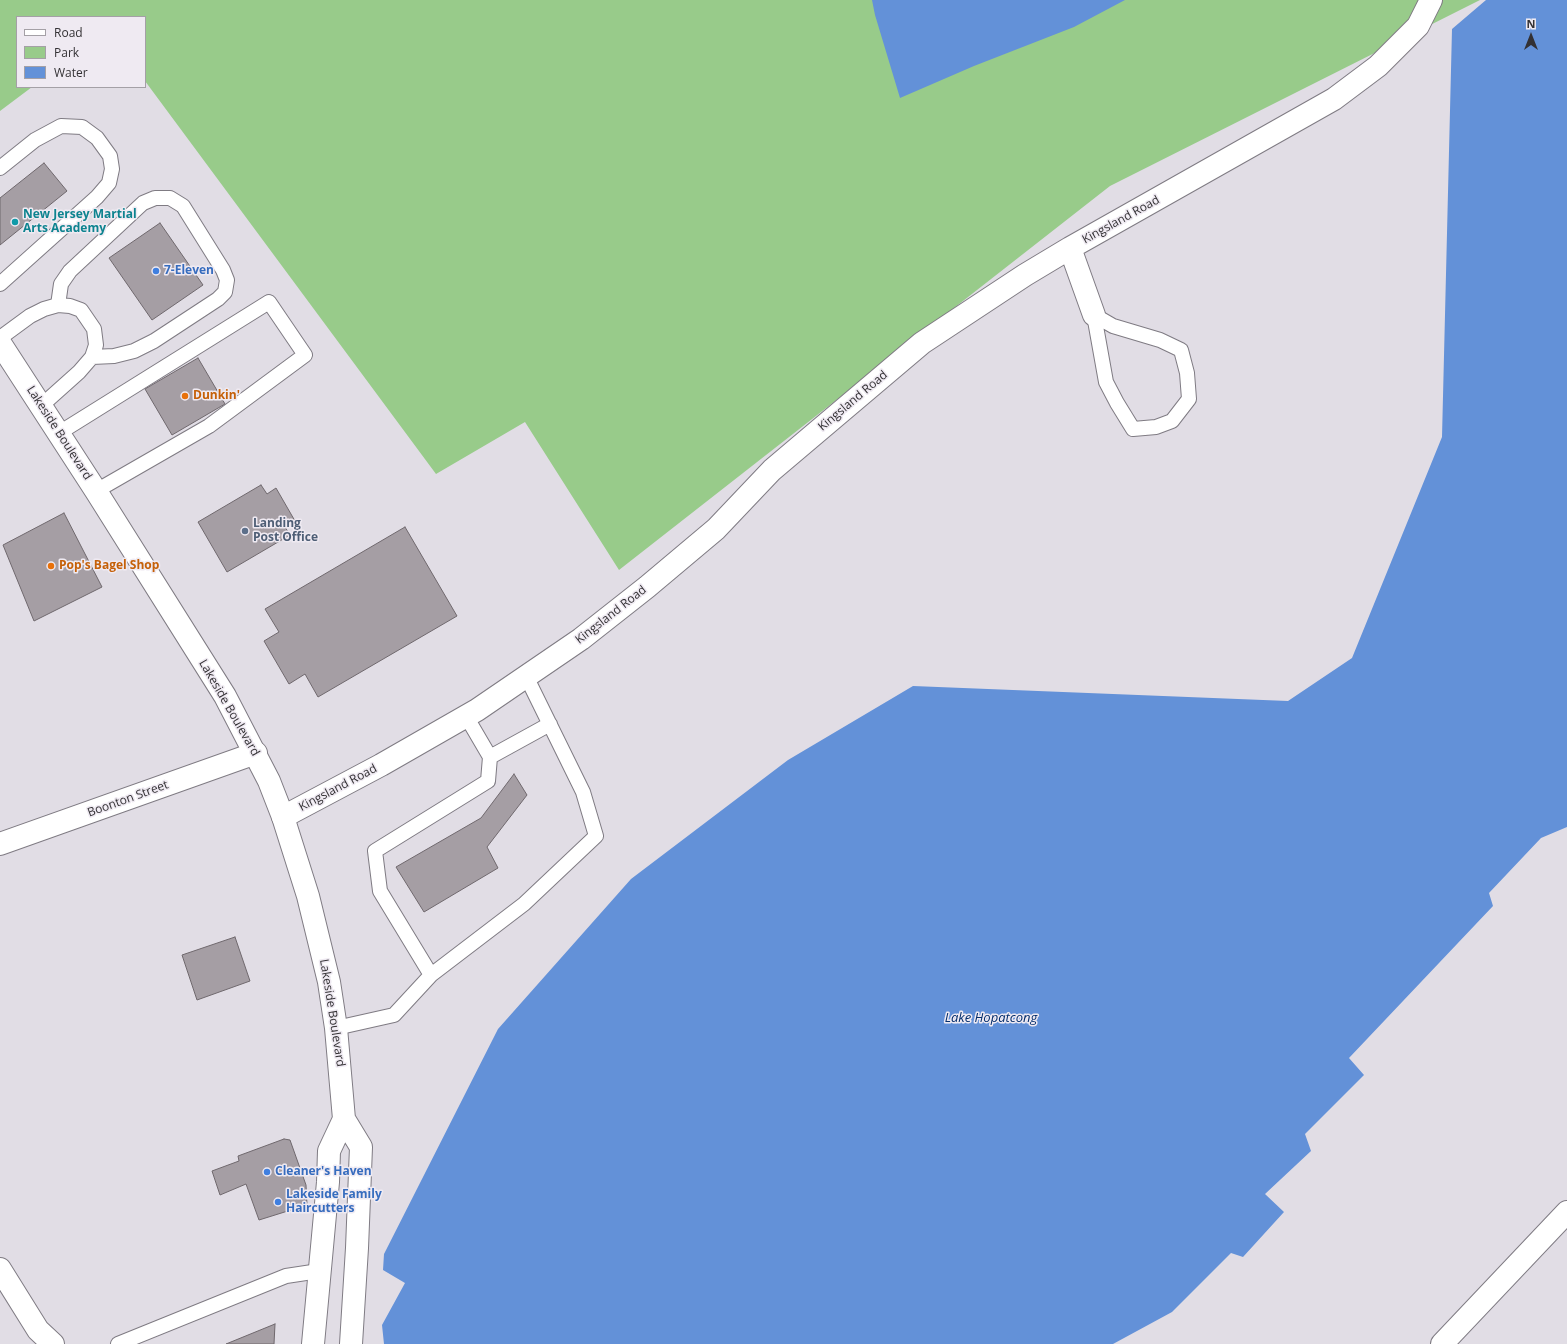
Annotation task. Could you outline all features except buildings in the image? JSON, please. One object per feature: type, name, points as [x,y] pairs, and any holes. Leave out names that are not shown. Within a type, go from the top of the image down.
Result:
[{"type":"street","name":"Kingsland Road","points":[[283,817],[381,765],[466,716],[587,634],[647,587],[716,529],[772,470],[922,343],[1025,275],[1070,248],[1334,99],[1378,66],[1418,26],[1431,0]]},
{"type":"street","points":[[1070,248],[1094,315]]},
{"type":"street","name":"Lakeside Boulevard","points":[[0,343],[96,491],[225,696],[256,753],[269,781],[296,853],[320,939],[329,982],[336,1028],[344,1119],[361,1147],[351,1344]]},
{"type":"street","name":"Boonton Street","points":[[0,844],[256,753]]},
{"type":"street","points":[[314,1344],[328,1182],[329,1151],[344,1119]]},
{"type":"street","points":[[1442,1344],[1566,1215]]},
{"type":"street","points":[[0,1270],[38,1330],[53,1344]]},
{"type":"lane","points":[[0,168],[35,140],[61,126],[82,127],[97,138],[110,156],[112,169],[109,183],[96,197],[0,284]]},
{"type":"lane","points":[[58,305],[61,284],[70,271],[143,203],[155,198],[170,198],[183,206],[227,280],[225,292],[218,299],[154,341],[134,351],[92,357]]},
{"type":"lane","points":[[59,433],[269,302],[304,355],[209,426],[96,491]]},
{"type":"lane","points":[[0,338],[30,316],[44,308],[58,305],[70,306],[81,310],[94,329],[96,344],[92,357],[79,372],[41,406]]},
{"type":"lane","points":[[1094,315],[1113,326],[1160,340],[1181,350],[1187,373],[1189,399],[1172,421],[1156,427],[1133,429],[1106,382],[1094,315]]},
{"type":"lane","points":[[336,1028],[394,1015],[431,975],[524,904],[596,836],[583,792],[526,676]]},
{"type":"lane","points":[[431,975],[380,891],[375,851],[488,781],[490,757],[466,716]]},
{"type":"lane","points":[[490,757],[550,724]]},
{"type":"lane","points":[[118,1344],[286,1276],[320,1271]]},
{"type":"green space","points":[[0,0],[1480,0],[1110,186],[619,570],[525,422],[436,474],[146,82],[146,16],[16,16],[16,88],[31,88],[0,111]]},
{"type":"water","points":[[872,0],[1125,0],[1074,27],[974,66],[900,98],[875,15]]},
{"type":"water","name":"Lake Hopatcong","points":[[1486,0],[1567,0],[1567,827],[1541,838],[1489,893],[1493,906],[1349,1058],[1364,1075],[1305,1134],[1311,1151],[1265,1194],[1284,1212],[1243,1257],[1231,1253],[1172,1312],[1113,1344],[384,1344],[382,1325],[405,1283],[383,1270],[384,1254],[498,1029],[631,879],[788,760],[913,686],[1288,701],[1352,658],[1442,437],[1452,29]]},
{"type":"place","name":"New Jersey Martial Arts Academy","points":[[15,222]]},
{"type":"place","name":"7-Eleven","points":[[156,271]]},
{"type":"place","name":"Dunkin'","points":[[185,396]]},
{"type":"place","name":"Landing Post Office","points":[[245,531]]},
{"type":"place","name":"Pop's Bagel Shop","points":[[51,566]]},
{"type":"place","name":"Cleaner's Haven","points":[[267,1172]]},
{"type":"place","name":"Lakeside Family Haircutters","points":[[278,1202]]}]
